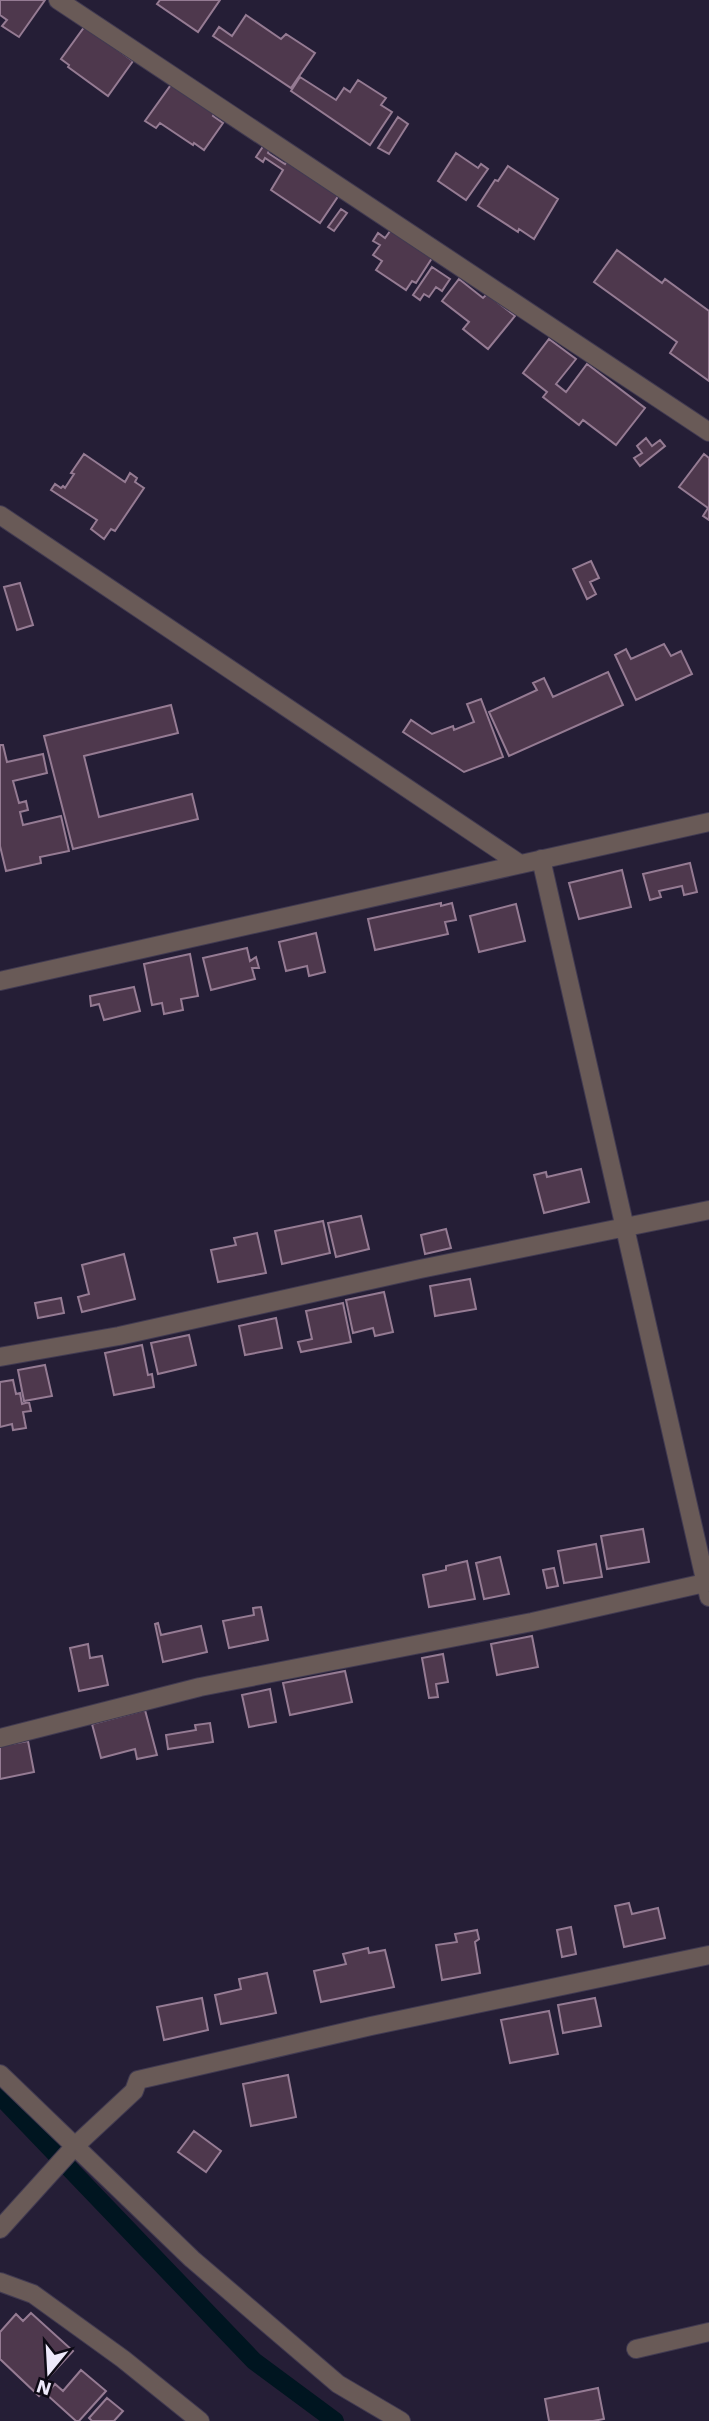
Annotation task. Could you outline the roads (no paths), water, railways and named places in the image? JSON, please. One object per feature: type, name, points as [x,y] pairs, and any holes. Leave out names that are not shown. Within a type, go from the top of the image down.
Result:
[{"type":"street","points":[[58,0],[709,432]]},
{"type":"street","points":[[0,515],[520,864]]},
{"type":"street","points":[[0,981],[709,822]]},
{"type":"street","points":[[0,1738],[200,1687],[708,1587],[541,859]]},
{"type":"street","points":[[0,1357],[119,1336],[420,1269],[709,1210]]},
{"type":"street","points":[[0,2229],[75,2146],[134,2091],[138,2080],[371,2026],[709,1955]]},
{"type":"street","points":[[0,2074],[192,2259],[338,2384],[401,2421]]},
{"type":"street","points":[[0,2282],[33,2294],[123,2359],[200,2421]]},
{"type":"street","points":[[636,2349],[709,2332]]},
{"type":"waterway","points":[[0,2096],[254,2361],[335,2421]]}]
